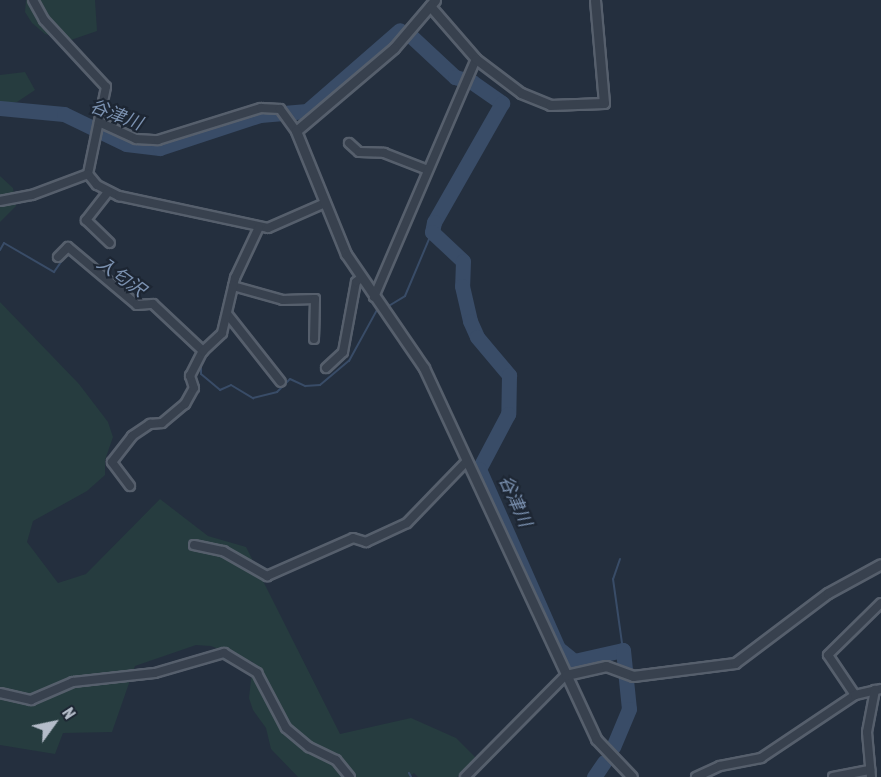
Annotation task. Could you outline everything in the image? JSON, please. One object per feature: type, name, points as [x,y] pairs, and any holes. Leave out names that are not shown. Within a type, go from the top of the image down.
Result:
[{"type":"street","points":[[33,0],[44,20],[101,78],[106,87],[88,174]]},
{"type":"street","points":[[296,131],[394,48],[432,3],[476,59],[520,93],[550,105],[604,103],[595,0]]},
{"type":"street","points":[[374,297],[476,59]]},
{"type":"street","points":[[99,122],[136,139],[158,140],[261,108],[280,109],[296,131],[325,203],[361,278],[424,368],[596,740],[632,777]]},
{"type":"street","points":[[349,143],[359,152],[384,153],[428,170]]},
{"type":"street","points":[[88,174],[108,192],[259,227],[268,228],[325,203]]},
{"type":"street","points":[[0,201],[32,195],[88,174]]},
{"type":"street","points":[[108,192],[86,220],[110,243]]},
{"type":"street","points":[[130,486],[112,462],[132,436],[150,424],[162,423],[185,404],[194,388],[190,376],[203,351],[222,333],[233,286],[259,227]]},
{"type":"street","points":[[58,257],[68,247],[137,305],[153,304],[194,338],[203,351]]},
{"type":"street","points":[[326,368],[343,352],[356,282],[361,278]]},
{"type":"street","points":[[233,286],[284,300],[315,299],[315,339]]},
{"type":"street","points":[[228,315],[281,382]]},
{"type":"street","points":[[194,545],[223,551],[267,576],[353,538],[366,542],[407,523],[466,462]]},
{"type":"street","points":[[465,777],[566,675],[606,666],[633,676],[735,663],[828,593],[881,564]]},
{"type":"street","points":[[855,695],[828,655],[881,603]]},
{"type":"street","points":[[0,693],[31,699],[73,682],[155,673],[224,653],[257,673],[286,728],[309,747],[336,760],[350,777]]},
{"type":"street","points":[[696,777],[720,766],[761,758],[855,695],[878,689],[867,732],[870,774],[833,777]]},
{"type":"green space","points":[[26,0],[95,0],[97,31],[68,41],[45,34],[32,23],[25,12]]},
{"type":"green space","points":[[25,72],[35,90],[17,102],[0,104],[0,75]]},
{"type":"green space","points":[[0,176],[13,188],[16,206],[0,222]]},
{"type":"green space","points":[[0,302],[79,384],[108,422],[113,437],[105,460],[105,475],[87,491],[33,521],[27,542],[58,583],[86,574],[160,499],[208,536],[246,547],[340,734],[411,718],[456,738],[478,760],[457,777],[418,777],[414,773],[409,777],[298,777],[271,749],[266,728],[253,710],[249,698],[253,662],[211,646],[196,645],[135,666],[112,732],[63,733],[55,754],[0,745]]},
{"type":"waterway","name":"谷津川","points":[[0,108],[64,114],[126,144],[160,148],[260,115],[307,111],[400,30]]},
{"type":"waterway","name":"谷津川","points":[[412,37],[455,77],[472,82],[502,103],[434,222],[432,232],[463,261],[462,286],[470,321],[477,337],[509,375],[508,414],[479,469],[558,648],[574,661],[623,650],[629,709],[613,747]]},
{"type":"waterway","name":"入匂沢","points":[[387,307],[405,296],[432,232]]},
{"type":"waterway","name":"入匂沢","points":[[0,250],[4,243],[54,272],[65,256],[71,255],[140,309]]},
{"type":"waterway","name":"入匂沢","points":[[201,361],[201,374],[220,390],[231,385],[253,398],[277,392],[290,379],[305,386],[320,385],[349,361],[378,308]]},
{"type":"waterway","points":[[620,559],[613,579],[623,650]]},
{"type":"waterway","name":"谷津川","points":[[594,777],[604,762]]},
{"type":"waterway","points":[[409,773],[411,777]]}]
